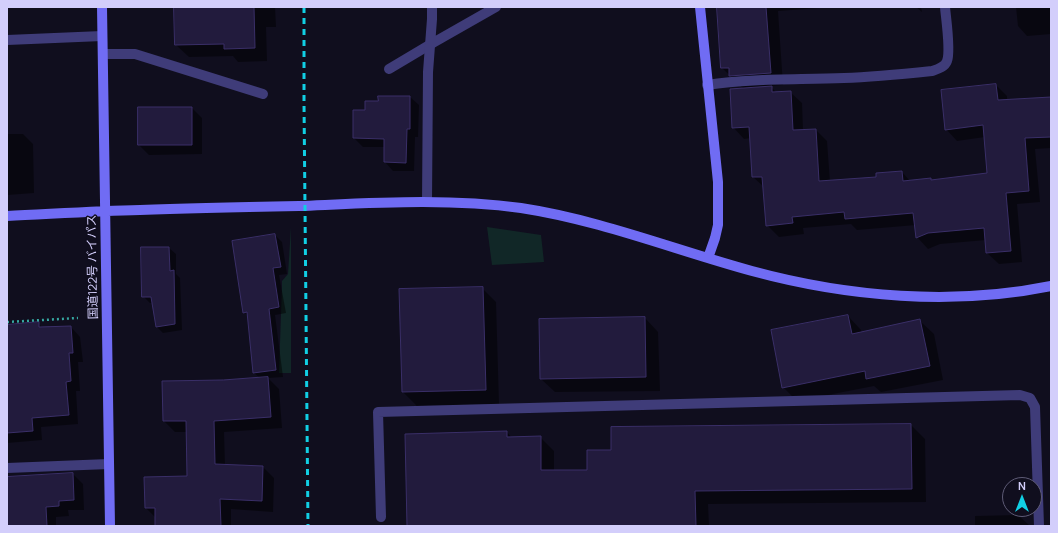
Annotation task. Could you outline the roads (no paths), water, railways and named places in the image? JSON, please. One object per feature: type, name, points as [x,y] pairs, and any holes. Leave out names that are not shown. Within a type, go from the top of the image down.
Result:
[{"type":"street","name":"国道122号 バイパス","points":[[102,7],[110,526]]},
{"type":"street","points":[[428,202],[428,72],[431,44],[432,7]]},
{"type":"street","points":[[389,69],[496,7]]},
{"type":"street","points":[[700,7],[718,182],[718,225],[716,238],[708,258]]},
{"type":"street","points":[[707,85],[776,79],[845,78],[932,71],[943,67],[948,60],[949,52],[945,7]]},
{"type":"street","points":[[7,40],[102,36]]},
{"type":"street","points":[[103,54],[128,54],[143,56],[224,83],[263,94]]},
{"type":"street","points":[[7,216],[105,211],[428,202],[486,204],[549,213],[796,282],[869,294],[952,296],[996,294],[1051,286]]},
{"type":"street","points":[[381,517],[378,412],[1020,395],[1030,398],[1035,407],[1039,526]]},
{"type":"street","points":[[7,468],[108,464]]},
{"type":"railway","points":[[304,7],[308,526]]}]
